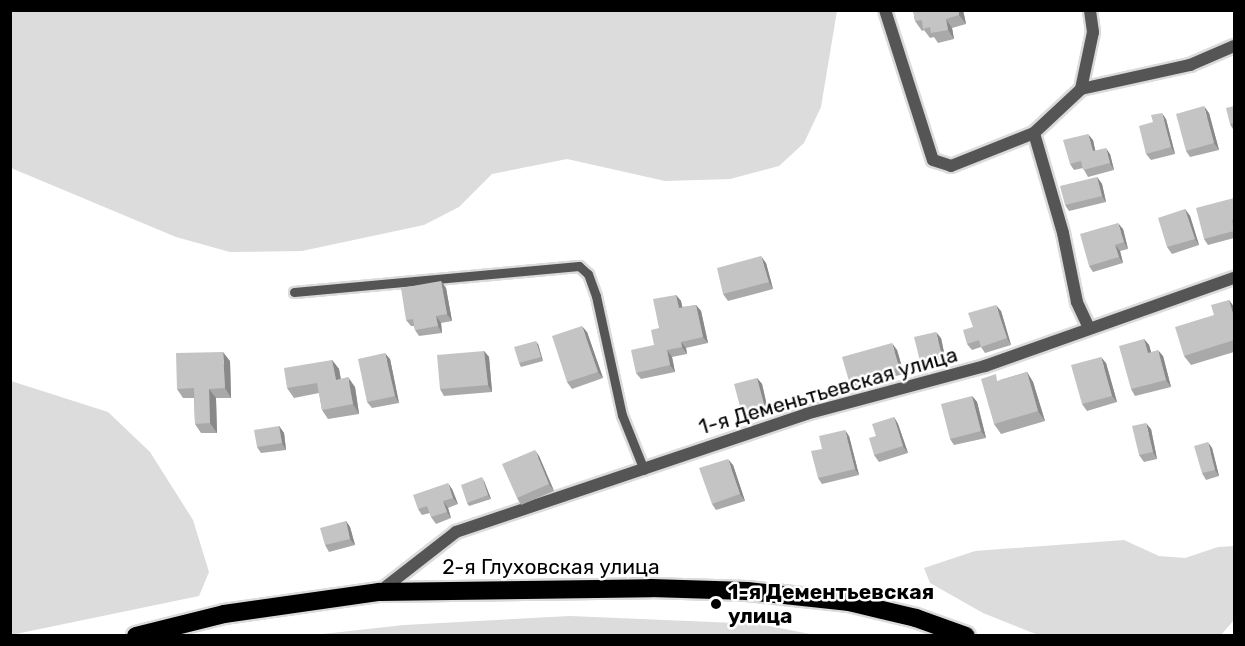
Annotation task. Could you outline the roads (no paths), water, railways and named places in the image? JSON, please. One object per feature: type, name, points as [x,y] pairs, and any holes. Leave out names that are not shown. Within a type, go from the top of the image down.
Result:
[{"type":"highway","name":"2-я Глуховская улица","points":[[136,636],[224,614],[379,592],[537,588],[747,591],[849,602],[916,618],[966,636]]},
{"type":"street","points":[[885,10],[933,160],[951,166],[1034,133],[1081,89],[1190,65],[1234,46]]},
{"type":"street","points":[[1081,89],[1093,32],[1090,10]]},
{"type":"street","points":[[1034,133],[1063,233],[1077,302],[1089,328]]},
{"type":"street","name":"1-я Деменьтьевская улица","points":[[379,592],[456,532],[806,414],[985,366],[1234,278]]},
{"type":"lane","points":[[294,292],[579,266],[588,274],[596,296],[622,415],[644,470]]},
{"type":"place","name":"1-я Дементьевская улица","points":[[716,604]]}]
